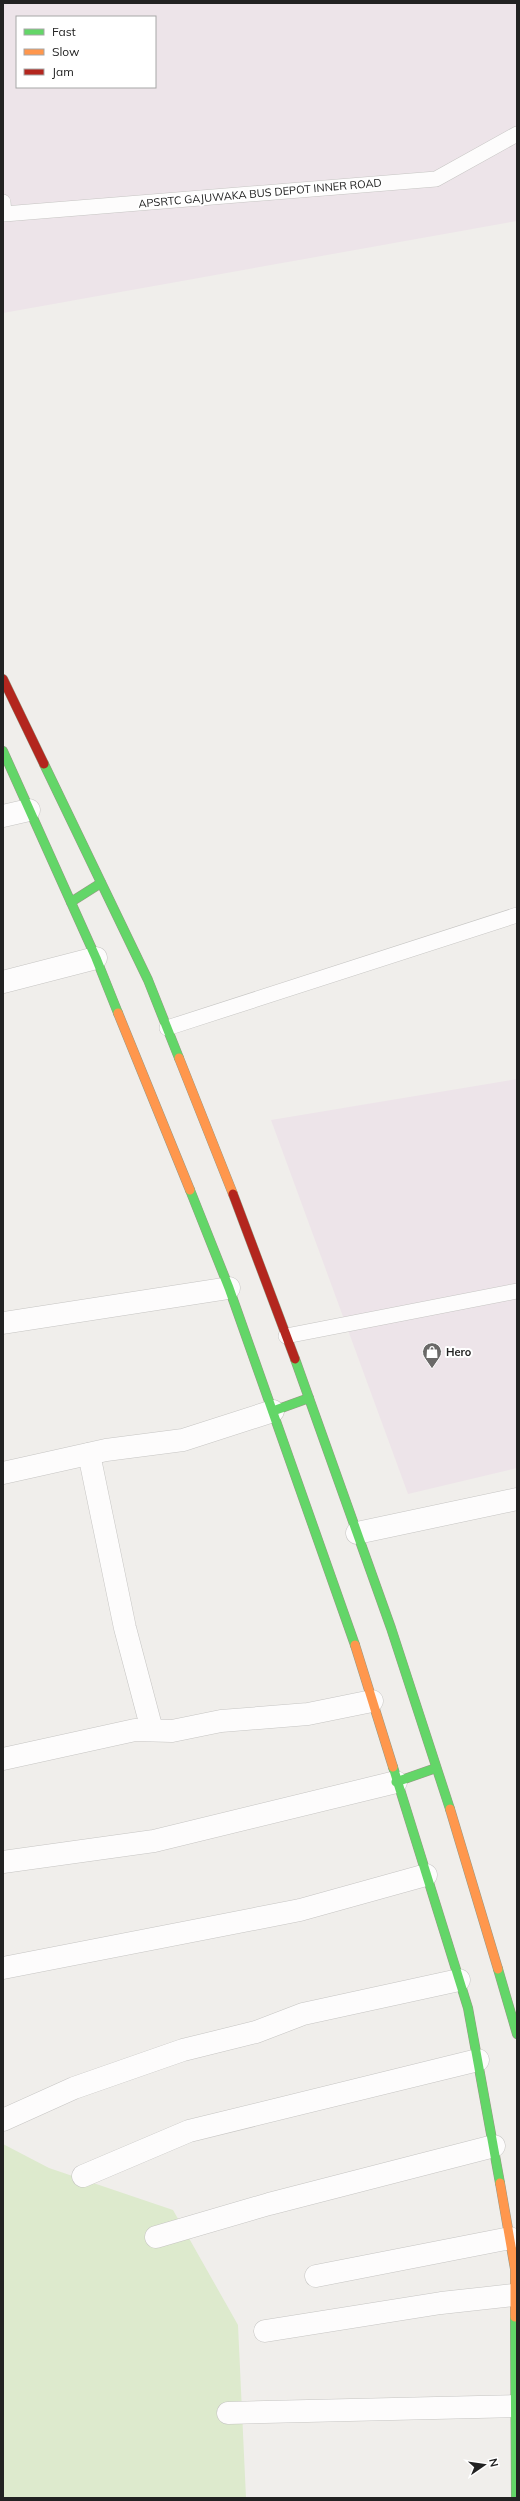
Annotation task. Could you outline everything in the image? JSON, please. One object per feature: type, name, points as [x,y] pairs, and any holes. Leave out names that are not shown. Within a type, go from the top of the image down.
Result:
[{"type":"main road","points":[[3,679],[148,980],[256,1251],[357,1533],[436,1768],[474,1884],[517,2034]]},
{"type":"main road","points":[[3,751],[96,958],[229,1288],[358,1653],[396,1782],[468,2008],[515,2269],[514,2295],[517,2406],[516,2498]]},
{"type":"main road","points":[[71,902],[101,883]]},
{"type":"main road","points":[[273,1411],[309,1398]]},
{"type":"main road","points":[[396,1782],[436,1768]]},
{"type":"street","points":[[3,816],[29,810]]},
{"type":"street","points":[[3,982],[96,958]]},
{"type":"street","points":[[3,1322],[229,1288]]},
{"type":"street","points":[[3,1474],[89,1454],[183,1440],[273,1411]]},
{"type":"street","points":[[89,1454],[125,1628],[152,1730]]},
{"type":"street","points":[[357,1533],[517,1499]]},
{"type":"street","points":[[3,1759],[135,1730],[172,1731],[221,1721],[308,1714],[372,1701]]},
{"type":"street","points":[[3,1862],[154,1841],[396,1782]]},
{"type":"street","points":[[3,1968],[300,1910],[426,1875]]},
{"type":"street","points":[[3,2120],[74,2088],[183,2050],[256,2032],[303,2014],[459,1980]]},
{"type":"street","points":[[83,2176],[189,2131],[478,2060]]},
{"type":"street","points":[[156,2237],[269,2204],[494,2146]]},
{"type":"street","points":[[316,2276],[510,2238]]},
{"type":"street","points":[[266,2331],[442,2303],[514,2295]]},
{"type":"street","points":[[228,2413],[517,2406]]},
{"type":"lane","name":"APSRTC GAJUWAKA BUS DEPOT INNER ROAD","points":[[3,202],[4,214],[436,179],[517,134]]},
{"type":"lane","points":[[167,1028],[517,915]]},
{"type":"lane","points":[[286,1336],[517,1291]]},
{"type":"shaded area","points":[[3,3],[517,3],[517,221],[3,313]]},
{"type":"shaded area","points":[[517,1079],[517,1468],[408,1494],[271,1120]]},
{"type":"green space","points":[[3,2144],[49,2168],[173,2210],[238,2325],[246,2498],[3,2498]]},
{"type":"traffic: fast","points":[[3,751],[96,958],[118,1013]]},
{"type":"traffic: fast","points":[[44,764],[148,980],[179,1058]]},
{"type":"traffic: fast","points":[[71,902],[101,883]]},
{"type":"traffic: fast","points":[[190,1190],[229,1288],[355,1645]]},
{"type":"traffic: fast","points":[[295,1359],[391,1628],[450,1809]]},
{"type":"traffic: fast","points":[[273,1411],[309,1398]]},
{"type":"traffic: fast","points":[[393,1767],[468,2008],[500,2183]]},
{"type":"traffic: fast","points":[[396,1782],[436,1768]]},
{"type":"traffic: fast","points":[[498,1969],[517,2034]]},
{"type":"traffic: fast","points":[[515,2317],[516,2498]]},
{"type":"traffic: slow","points":[[118,1013],[190,1190]]},
{"type":"traffic: slow","points":[[179,1058],[233,1194]]},
{"type":"traffic: slow","points":[[355,1645],[393,1767]]},
{"type":"traffic: slow","points":[[450,1809],[498,1969]]},
{"type":"traffic: slow","points":[[500,2183],[515,2269],[515,2317]]},
{"type":"traffic: jam","points":[[3,679],[44,764]]},
{"type":"traffic: jam","points":[[233,1194],[295,1359]]},
{"type":"place","name":"Hero","points":[[432,1369]]}]
